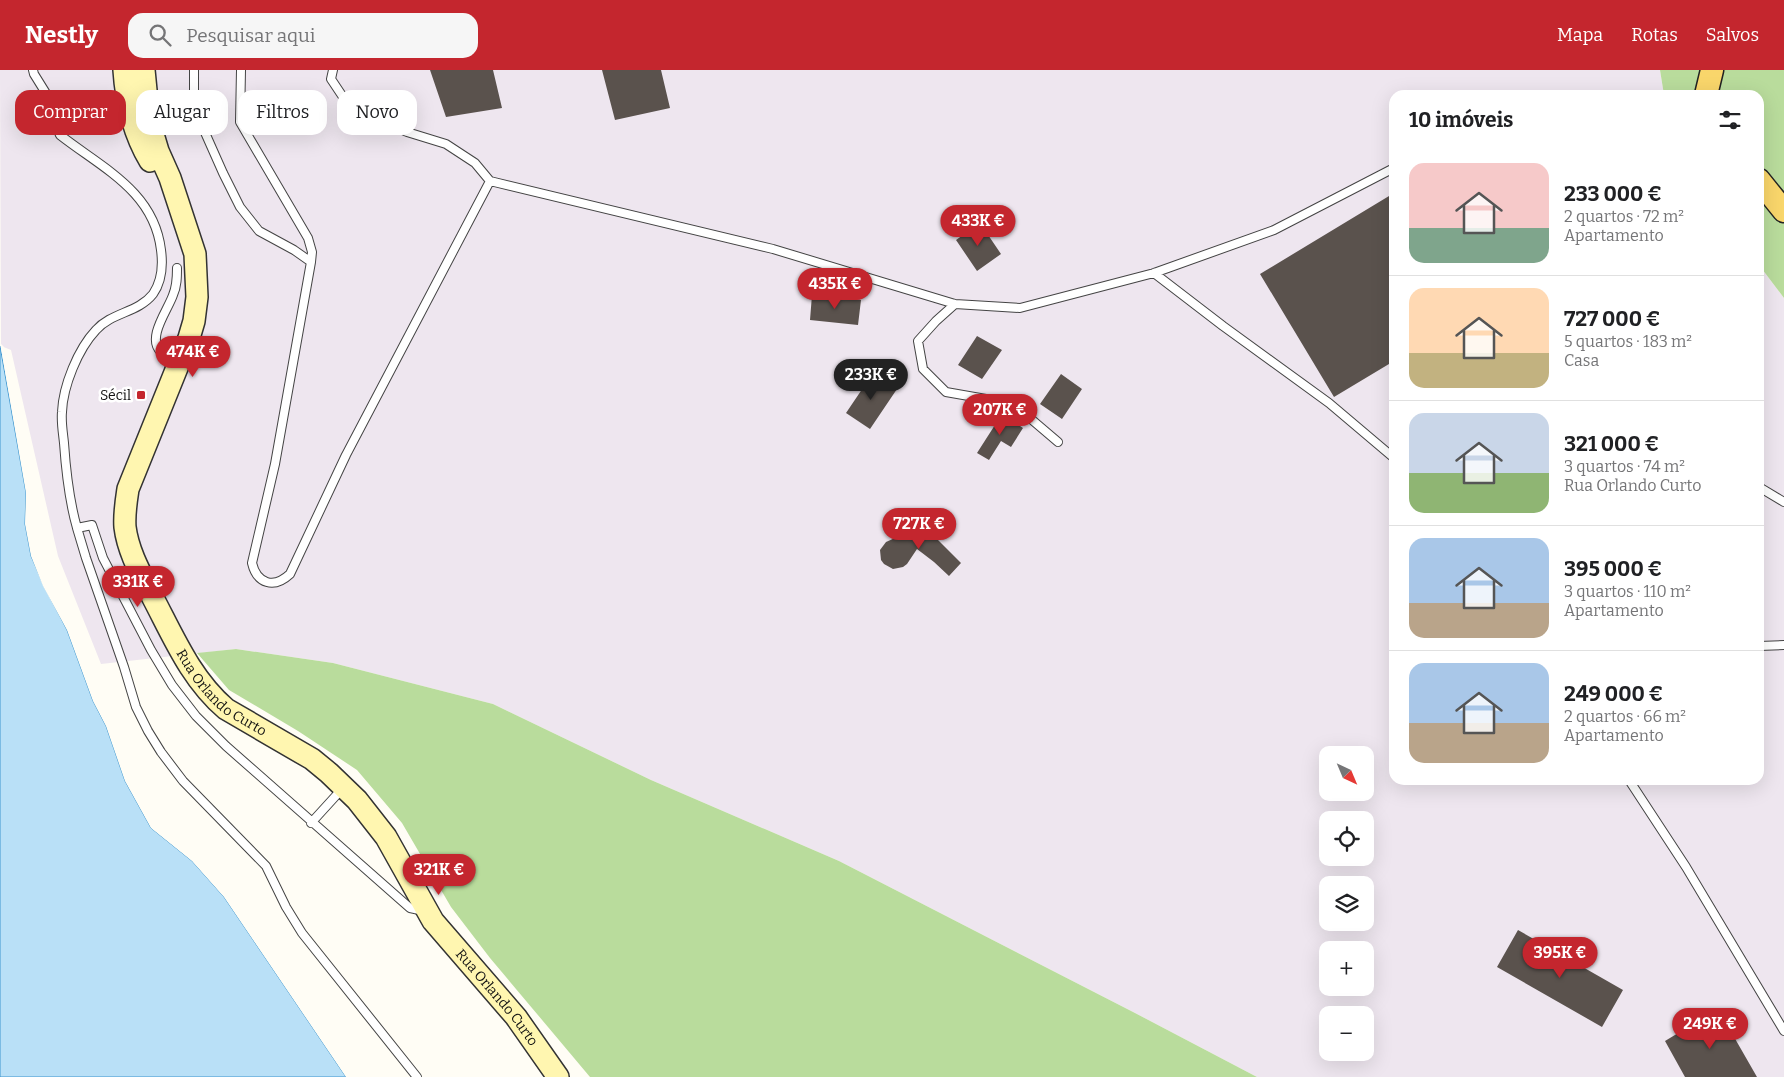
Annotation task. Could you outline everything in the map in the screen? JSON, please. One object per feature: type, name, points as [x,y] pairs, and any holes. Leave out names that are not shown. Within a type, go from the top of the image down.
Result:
[{"type":"main road","name":"Rua Orlando Curto","points":[[124,70],[126,93],[144,152],[182,218]]},
{"type":"main road","points":[[1707,90],[1712,70]]},
{"type":"main road","name":"Rua Orlando Curto","points":[[149,73],[149,121],[158,150],[170,178],[194,254],[198,285],[194,321],[180,362],[128,489],[125,507],[125,528],[129,544],[140,571],[182,655],[208,692],[226,709],[312,759],[345,787],[377,824],[440,930],[516,1017],[558,1077]]},
{"type":"main road","points":[[1764,186],[1784,211]]},
{"type":"lane","points":[[33,70],[52,103],[60,135],[130,188],[151,216],[160,238],[163,263],[160,279],[153,294],[139,307],[116,316],[96,330],[69,376],[62,413],[67,479],[71,504],[86,558],[136,706],[161,752],[183,781],[266,866],[286,907],[302,932],[417,1077]]},
{"type":"lane","points":[[194,70],[194,96],[199,119],[240,207],[259,231],[294,250],[311,262]]},
{"type":"lane","points":[[241,70],[240,122],[308,238],[312,252],[275,464],[252,563],[254,571],[258,576],[270,583],[283,580],[290,574],[346,455],[490,180]]},
{"type":"lane","points":[[332,70],[331,79],[346,100],[376,119],[407,132],[446,144],[475,163],[490,180],[773,250],[955,304],[1020,308],[1154,273],[1274,230],[1389,171]]},
{"type":"lane","points":[[149,73],[152,90]]},
{"type":"lane","points":[[161,135],[170,178]]},
{"type":"lane","points":[[177,268],[177,283],[160,323],[156,342],[161,352],[180,362]]},
{"type":"lane","points":[[1154,273],[1329,403],[1389,454]]},
{"type":"lane","points":[[955,304],[918,341],[923,369],[946,392],[1003,402],[1031,419],[1058,442]]},
{"type":"lane","points":[[1764,491],[1784,502]]},
{"type":"lane","points":[[78,528],[92,525],[103,558],[151,650],[172,685],[196,716],[226,746],[311,823],[402,902],[410,908],[427,911]]},
{"type":"lane","points":[[1764,646],[1784,644]]},
{"type":"lane","points":[[1632,785],[1691,875],[1784,1031]]},
{"type":"lane","points":[[311,823],[345,787]]},
{"type":"shaded area","points":[[0,70],[1660,70],[1663,90],[1389,90],[1389,785],[1764,785],[1764,272],[1784,298],[1784,1077],[1257,1077],[839,861],[651,780],[493,704],[333,663],[236,649],[101,664],[58,556],[11,350],[1,346]]},
{"type":"green space","points":[[1660,70],[1784,70],[1784,298],[1764,272],[1764,90],[1663,90]]},
{"type":"green space","points":[[236,649],[333,663],[493,704],[651,780],[839,861],[1257,1077],[590,1077],[490,958],[451,907],[402,823],[357,770],[298,731],[229,690],[197,653]]},
{"type":"water","points":[[0,346],[26,493],[25,524],[31,556],[67,630],[93,701],[106,726],[125,781],[151,828],[192,861],[224,897],[346,1077],[0,1077]]},
{"type":"pier","points":[[0,343],[4,347],[28,492],[27,524],[33,556],[69,630],[95,700],[108,725],[128,780],[153,827],[194,859],[226,895],[348,1077],[346,1077],[224,897],[192,861],[151,828],[125,781],[106,726],[93,701],[67,630],[43,586],[31,556],[25,524],[26,493]]},
{"type":"building","points":[[430,70],[493,70],[502,108],[446,117]]},
{"type":"building","points":[[602,70],[661,70],[670,108],[615,120]]},
{"type":"building","points":[[1389,196],[1389,364],[1334,397],[1260,274]]},
{"type":"building","points":[[980,223],[1001,254],[977,271],[956,240]]},
{"type":"building","points":[[812,295],[861,300],[858,325],[810,320]]},
{"type":"building","points":[[977,336],[1002,350],[982,379],[958,365]]},
{"type":"building","points":[[873,373],[897,389],[870,429],[846,413]]},
{"type":"building","points":[[1061,374],[1082,389],[1062,419],[1040,404]]},
{"type":"building","points":[[1002,414],[1023,428],[1011,447],[1001,441],[989,460],[977,453]]},
{"type":"building","points":[[926,516],[935,523],[928,532],[961,563],[949,576],[917,549],[903,567],[893,569],[881,560],[880,550],[886,542],[895,538],[908,540]]},
{"type":"building","points":[[1518,930],[1623,990],[1602,1027],[1497,967]]},
{"type":"building","points":[[1718,1009],[1757,1077],[1685,1077],[1665,1041]]},
{"type":"place","name":"Sécil","points":[[141,395]]}]
